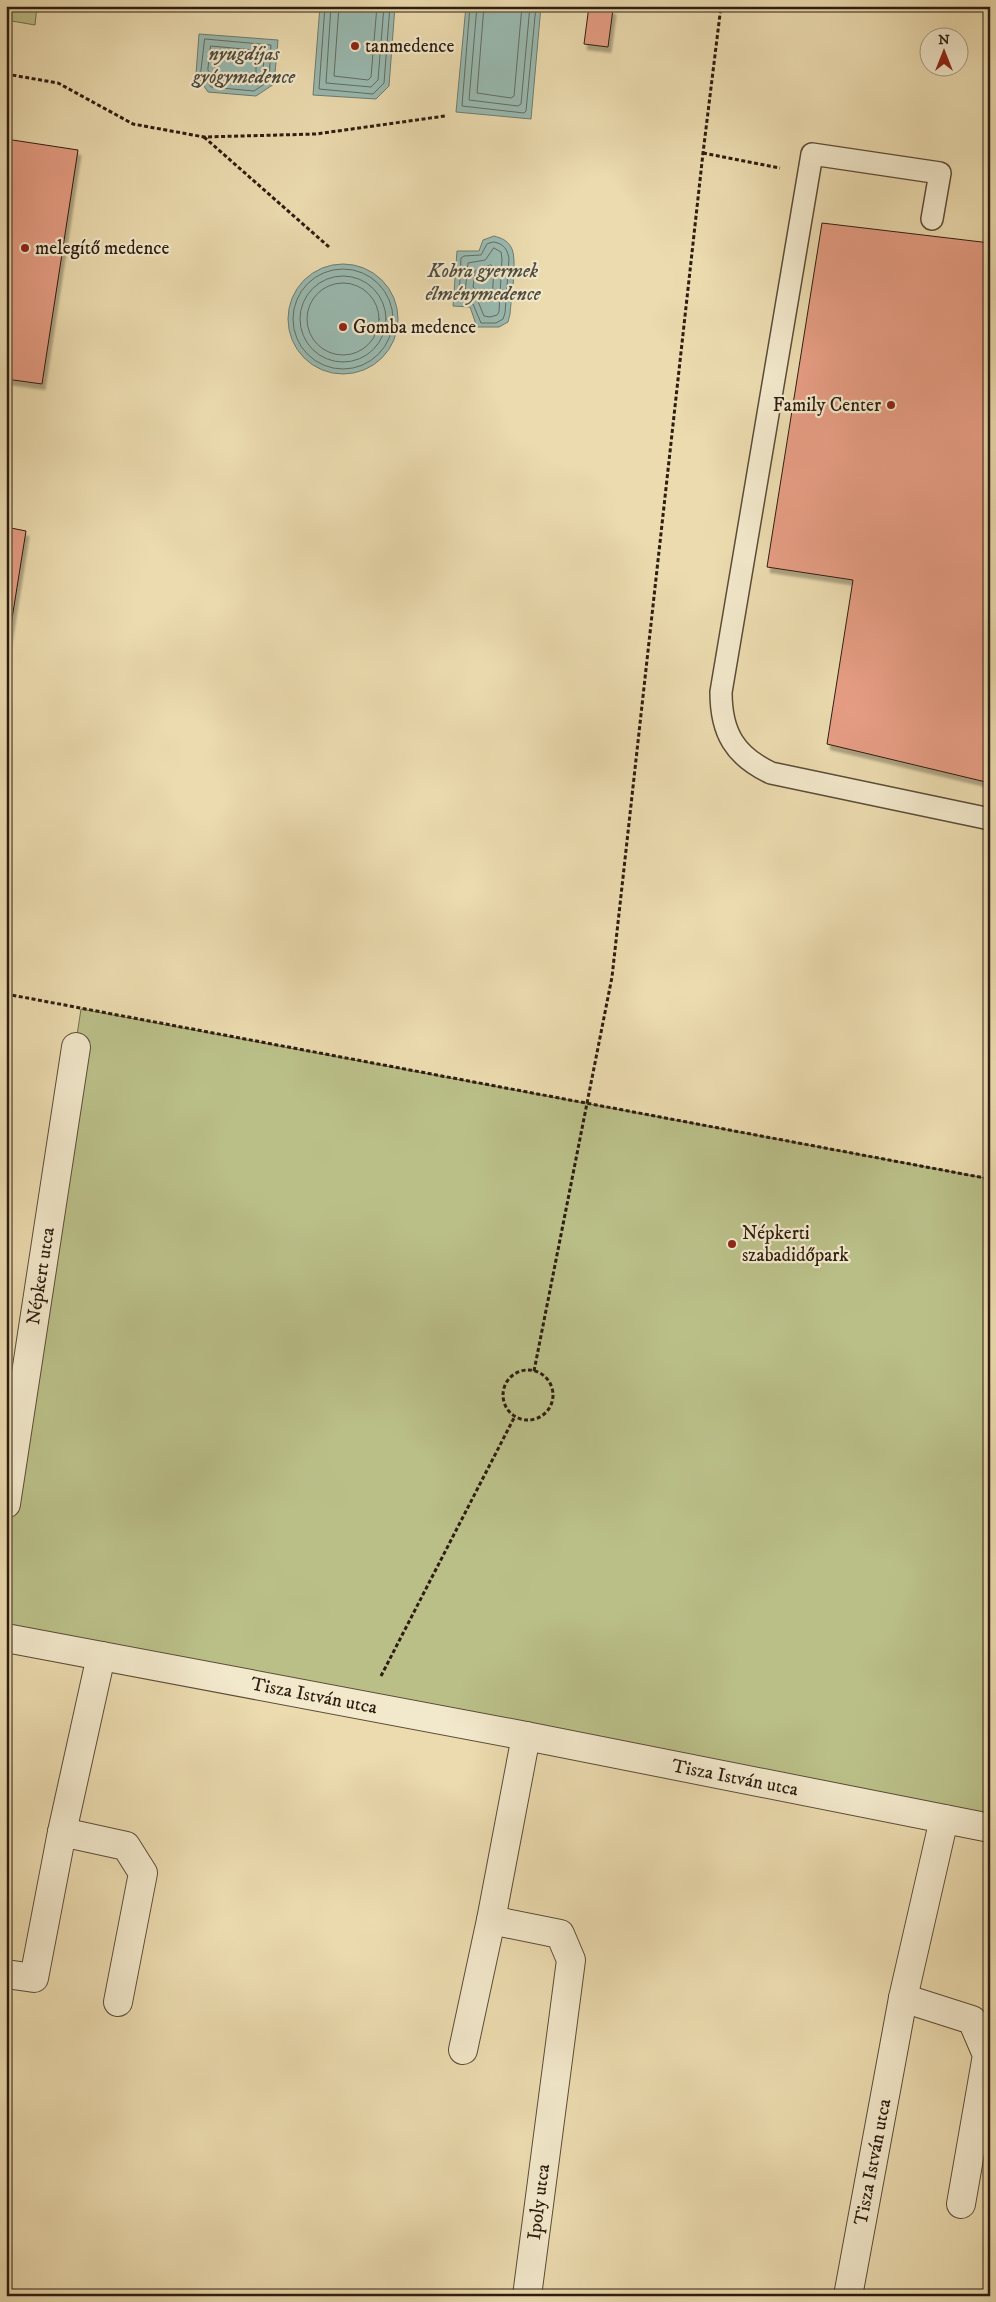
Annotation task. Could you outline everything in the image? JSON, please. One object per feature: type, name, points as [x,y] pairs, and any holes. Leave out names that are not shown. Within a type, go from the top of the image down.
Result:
[{"type":"street","name":"Népkert utca","points":[[6,1504],[76,1047]]},
{"type":"street","name":"Tisza István utca","points":[[6,1638],[526,1736],[990,1828]]},
{"type":"street","points":[[6,1974],[34,1978],[62,1832],[101,1656]]},
{"type":"street","points":[[463,2050],[491,1920],[526,1736]]},
{"type":"street","name":"Tisza István utca","points":[[848,2296],[903,1998],[944,1819]]},
{"type":"street","points":[[62,1832],[126,1846],[143,1873],[118,2002]]},
{"type":"street","name":"Ipoly utca","points":[[491,1920],[560,1934],[571,1960],[527,2296]]},
{"type":"street","points":[[903,1998],[972,2020],[987,2055],[961,2204]]},
{"type":"lane","points":[[932,219],[940,173],[812,154],[721,692],[721,713],[737,750],[752,764],[771,773],[990,819]]},
{"type":"path","points":[[534,1371],[612,977],[721,6]]},
{"type":"path","points":[[6,74],[58,83],[134,124],[204,137],[316,134],[445,116]]},
{"type":"path","points":[[204,137],[329,247]]},
{"type":"path","points":[[703,153],[809,173]]},
{"type":"path","points":[[6,994],[990,1179]]},
{"type":"path","points":[[522,1371],[534,1371],[546,1378],[554,1393],[553,1401],[544,1416],[527,1420],[515,1416],[507,1408],[504,1401],[505,1386],[515,1374],[522,1371]]},
{"type":"path","points":[[366,1706],[515,1416]]},
{"type":"green space","points":[[6,6],[37,6],[35,25],[6,20]]},
{"type":"green space","points":[[81,1009],[990,1179],[990,1828],[6,1638],[6,1504]]},
{"type":"water","name":"tanmedence","points":[[320,6],[395,6],[389,86],[376,99],[313,95]]},
{"type":"water","points":[[466,6],[541,6],[531,119],[456,112]]},
{"type":"water","name":"nyugdíjas gyógymedence","points":[[199,34],[278,40],[274,84],[256,96],[208,92],[196,74]]},
{"type":"water","name":"Kobra gyermek élménymedence","points":[[494,236],[508,243],[513,252],[514,269],[510,314],[508,322],[499,327],[477,327],[470,307],[453,306],[457,251],[479,251],[483,240]]},
{"type":"water","name":"Gomba medence","points":[[343,264],[364,268],[382,280],[394,298],[398,319],[394,340],[382,358],[364,370],[343,374],[322,370],[304,358],[292,340],[288,319],[292,298],[304,280],[322,268]]},
{"type":"building","points":[[589,6],[613,9],[608,47],[584,44]]},
{"type":"building","points":[[6,139],[78,150],[42,384],[6,379]]},
{"type":"building","name":"Family Center","points":[[822,223],[990,243],[990,783],[827,744],[853,580],[767,567]]},
{"type":"building","points":[[6,527],[26,531],[7,650],[6,650]]},
{"type":"place","name":"tanmedence","points":[[355,46]]},
{"type":"place","name":"melegítő medence","points":[[25,248]]},
{"type":"place","name":"Gomba medence","points":[[343,327]]},
{"type":"place","name":"Family Center","points":[[891,405]]},
{"type":"place","name":"Népkerti szabadidőpark","points":[[732,1244]]}]
